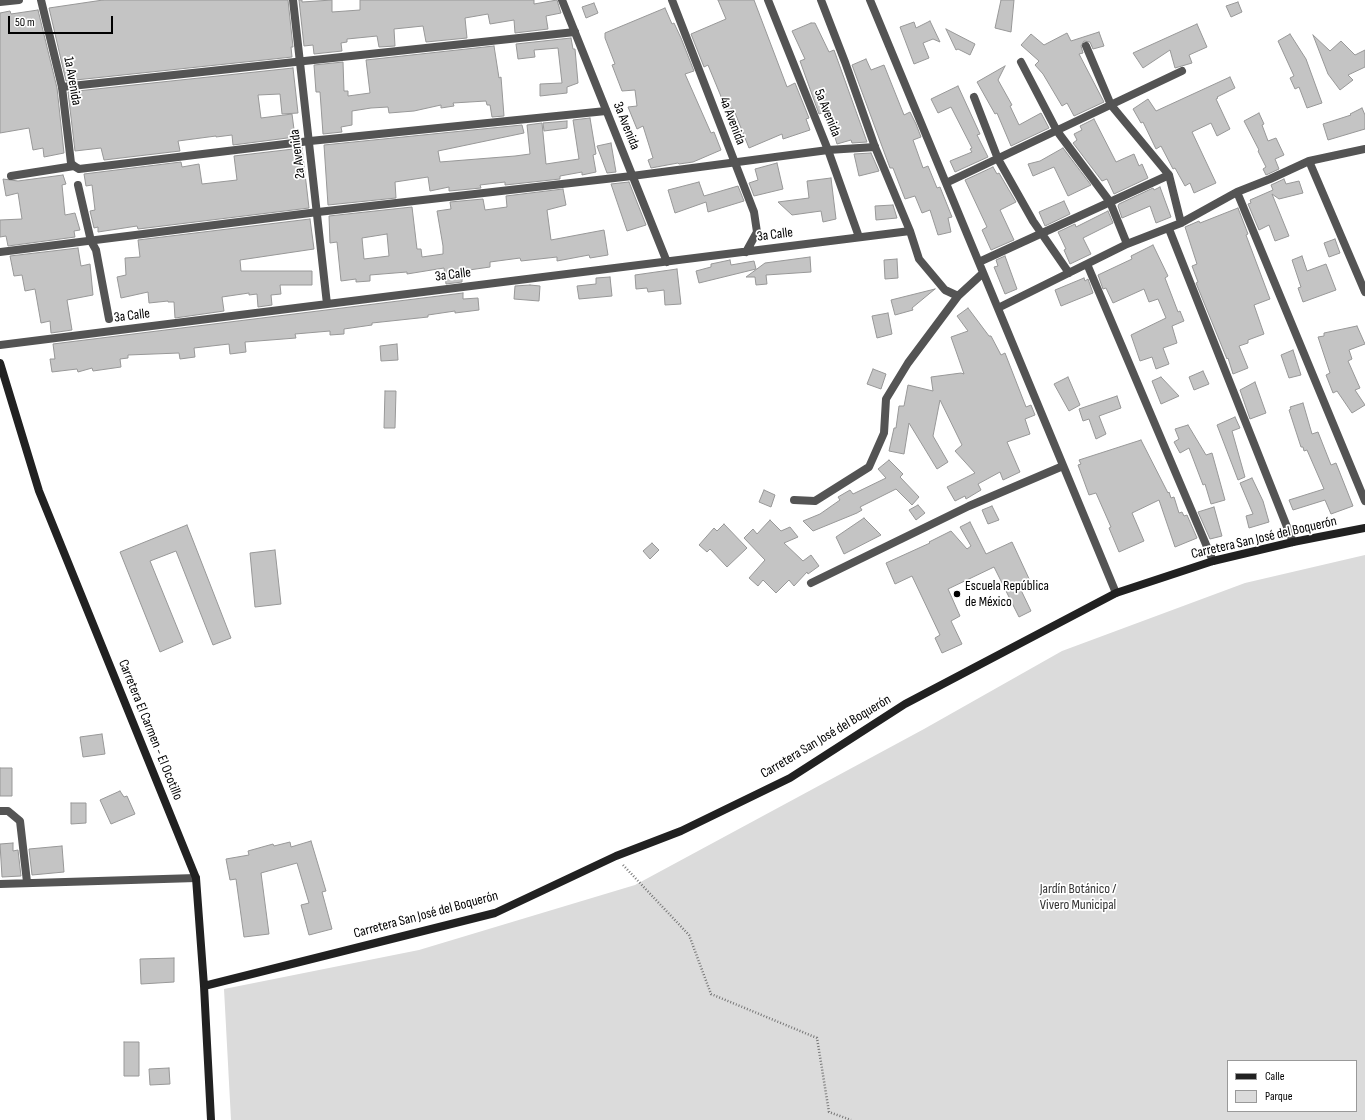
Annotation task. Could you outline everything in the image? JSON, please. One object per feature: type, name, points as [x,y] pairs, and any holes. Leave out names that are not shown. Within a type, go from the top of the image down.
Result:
[{"type":"street","points":[[0,2],[19,0]]},
{"type":"street","name":"1a Avenida","points":[[41,0],[62,87],[71,163],[74,166]]},
{"type":"street","name":"2a Avenida","points":[[293,0],[318,212],[327,304]]},
{"type":"street","name":"3a Avenida","points":[[562,0],[667,262]]},
{"type":"street","name":"4a Avenida","points":[[672,0],[754,212],[757,232],[746,252]]},
{"type":"street","name":"5a Avenida","points":[[768,0],[828,150],[859,238]]},
{"type":"street","points":[[820,0],[910,231],[919,260],[944,290],[958,296]]},
{"type":"street","points":[[870,0],[1116,594]]},
{"type":"street","points":[[62,87],[575,32]]},
{"type":"street","points":[[1086,46],[1111,105],[1168,175],[1181,224]]},
{"type":"street","points":[[1021,62],[1057,131],[1110,202],[1127,244]]},
{"type":"street","points":[[946,183],[998,160],[1182,71]]},
{"type":"street","points":[[974,97],[998,160],[1033,221],[1069,273]]},
{"type":"street","points":[[11,176],[74,166],[79,169],[310,141],[606,111]]},
{"type":"street","points":[[0,252],[318,212],[632,176],[828,150],[876,147]]},
{"type":"street","points":[[998,308],[1127,244],[1181,224],[1237,192],[1309,161],[1365,149]]},
{"type":"street","points":[[1309,161],[1365,292]]},
{"type":"street","points":[[979,262],[1168,175]]},
{"type":"street","points":[[78,185],[91,241],[96,250],[109,320]]},
{"type":"street","points":[[1237,192],[1365,501]]},
{"type":"street","points":[[1168,229],[1293,542]]},
{"type":"street","name":"3a Calle","points":[[0,345],[910,231]]},
{"type":"street","points":[[1087,264],[1213,561]]},
{"type":"street","points":[[794,500],[815,501],[869,467],[884,433],[886,399],[908,363],[958,296],[983,273]]},
{"type":"street","name":"Carretera El Carmen - El Ocotillo","points":[[0,362],[39,491],[196,878],[204,986],[211,1120]]},
{"type":"street","points":[[811,583],[969,506],[1063,466]]},
{"type":"street","name":"Carretera San José del Boquerón","points":[[204,986],[495,912],[616,856],[681,830],[790,778],[905,704],[1116,594],[1213,561],[1293,542],[1365,528]]},
{"type":"street","points":[[0,811],[8,811],[20,821],[27,882]]},
{"type":"street","points":[[0,884],[196,878]]},
{"type":"path","points":[[616,856],[689,935],[711,994],[817,1038],[829,1112],[851,1120]]},
{"type":"green space","name":"Jardín Botánico / Vivero Municipal","points":[[1365,555],[1365,1120],[231,1120],[224,989],[419,950],[635,885],[924,729],[1062,651],[1245,583]]},
{"type":"building","points":[[103,0],[288,0],[293,47],[291,47],[292,57],[66,81],[49,8]]},
{"type":"building","points":[[299,0],[302,0],[302,2],[332,0],[332,12],[360,10],[360,0],[534,0],[534,4],[557,0],[561,13],[546,16],[548,29],[515,33],[514,20],[490,24],[488,14],[465,18],[467,38],[426,42],[423,26],[394,29],[395,46],[379,47],[377,36],[347,39],[347,42],[341,43],[342,51],[314,54],[313,45],[304,46]]},
{"type":"building","points":[[718,0],[754,0],[787,87],[795,83],[809,118],[806,119],[810,130],[783,139],[782,134],[749,148],[733,108],[727,111],[708,65],[704,67],[691,34],[726,19]]},
{"type":"building","points":[[1001,0],[1014,0],[1011,32],[995,28]]},
{"type":"building","points":[[1238,2],[1242,12],[1231,17],[1226,6]]},
{"type":"building","points":[[594,3],[598,13],[586,18],[582,7]]},
{"type":"building","points":[[665,8],[672,24],[674,23],[681,38],[694,71],[685,74],[711,133],[714,132],[721,150],[693,162],[651,168],[648,160],[653,158],[643,126],[637,129],[628,107],[637,106],[635,90],[622,91],[612,65],[615,64],[605,38],[605,33]]},
{"type":"building","points":[[38,10],[57,88],[64,153],[44,157],[43,148],[33,150],[29,128],[0,133],[0,13],[10,11],[11,14]]},
{"type":"building","points":[[930,21],[940,42],[933,39],[923,43],[929,58],[914,64],[900,27],[914,22],[916,28]]},
{"type":"building","points":[[811,23],[815,23],[829,52],[834,50],[867,142],[852,143],[851,140],[837,144],[827,111],[819,114],[800,61],[805,59],[792,31]]},
{"type":"building","points":[[1197,24],[1207,47],[1189,55],[1192,63],[1175,68],[1170,50],[1143,68],[1133,53]]},
{"type":"building","points":[[946,29],[975,44],[970,55],[958,49],[956,50]]},
{"type":"building","points":[[1099,32],[1104,46],[1093,49],[1090,42],[1084,41],[1081,46],[1083,53],[1079,54],[1104,102],[1074,116],[1067,103],[1062,106],[1043,74],[1035,65],[1039,61],[1021,45],[1031,34],[1044,45],[1067,33],[1071,41]]},
{"type":"building","points":[[1290,34],[1306,59],[1322,103],[1307,108],[1299,87],[1295,89],[1290,78],[1294,76],[1278,41]]},
{"type":"building","points":[[1313,35],[1330,51],[1341,41],[1355,55],[1365,50],[1365,67],[1348,75],[1353,80],[1340,90],[1328,74]]},
{"type":"building","points":[[571,38],[573,49],[575,49],[578,83],[567,87],[567,93],[540,96],[540,84],[562,83],[558,48],[534,50],[535,57],[518,59],[516,44]]},
{"type":"building","points":[[494,46],[499,78],[501,77],[504,116],[492,117],[490,105],[487,105],[486,101],[453,103],[454,106],[441,108],[441,105],[414,111],[389,113],[388,107],[371,108],[352,111],[352,125],[341,127],[342,132],[323,134],[320,92],[316,92],[314,65],[343,62],[344,91],[348,91],[348,96],[370,93],[366,60]]},
{"type":"building","points":[[866,59],[871,70],[884,65],[904,115],[910,112],[916,124],[921,137],[913,140],[923,168],[928,166],[937,188],[940,187],[952,217],[948,218],[951,232],[938,235],[930,210],[922,213],[915,196],[905,199],[893,168],[890,168],[852,65]]},
{"type":"building","points":[[1005,66],[998,80],[1012,105],[1010,106],[1019,125],[1041,113],[1049,128],[1011,146],[997,113],[995,114],[977,82]]},
{"type":"building","points":[[293,68],[298,113],[282,114],[280,94],[258,95],[261,118],[292,114],[295,137],[233,145],[232,135],[216,136],[178,141],[180,151],[104,160],[101,148],[75,151],[68,92]]},
{"type":"building","points":[[1230,77],[1235,88],[1217,97],[1218,98],[1216,99],[1230,129],[1217,136],[1211,123],[1192,132],[1216,183],[1194,193],[1190,183],[1185,186],[1175,168],[1173,169],[1161,146],[1156,149],[1143,122],[1141,123],[1133,109],[1148,99],[1156,111]]},
{"type":"building","points":[[958,86],[980,134],[977,135],[988,157],[955,172],[950,161],[972,152],[970,149],[972,148],[951,107],[938,113],[931,99]]},
{"type":"building","points":[[1362,108],[1365,115],[1365,129],[1328,140],[1323,124],[1351,115],[1350,114]]},
{"type":"building","points":[[1259,113],[1264,124],[1262,125],[1268,141],[1276,138],[1284,155],[1275,159],[1279,169],[1266,175],[1263,169],[1266,167],[1244,121]]},
{"type":"building","points":[[590,118],[596,154],[593,155],[596,172],[582,175],[582,172],[560,176],[560,179],[505,185],[505,182],[480,185],[481,188],[449,191],[449,187],[430,191],[428,177],[395,182],[396,198],[328,205],[324,145],[522,125],[524,133],[438,151],[440,162],[515,156],[530,154],[527,125],[542,123],[546,164],[579,159],[573,120]]},
{"type":"building","points":[[1094,119],[1116,162],[1134,154],[1139,166],[1142,164],[1148,178],[1114,194],[1107,179],[1102,181],[1073,143],[1077,140],[1074,134],[1082,130],[1080,126]]},
{"type":"building","points":[[567,121],[567,128],[544,131],[543,123]]},
{"type":"building","points":[[611,143],[616,172],[607,173],[597,146]]},
{"type":"building","points":[[302,148],[309,208],[138,229],[137,226],[98,232],[98,227],[94,228],[90,211],[95,210],[92,185],[86,186],[84,174],[181,162],[182,167],[199,164],[202,184],[237,180],[234,156]]},
{"type":"building","points":[[1063,148],[1091,185],[1068,196],[1054,167],[1033,176],[1028,164],[1040,161]]},
{"type":"building","points":[[871,153],[879,171],[859,176],[854,154]]},
{"type":"building","points":[[777,163],[783,189],[754,196],[749,183],[758,180],[755,169]]},
{"type":"building","points":[[993,167],[997,174],[999,173],[1016,202],[1000,210],[1014,240],[991,250],[982,230],[987,227],[965,180]]},
{"type":"building","points":[[63,175],[66,184],[62,185],[65,215],[75,213],[80,230],[74,231],[75,237],[8,246],[6,236],[0,237],[0,220],[22,219],[18,193],[6,196],[3,179],[18,181]]},
{"type":"building","points":[[831,178],[836,219],[823,222],[821,211],[792,215],[778,202],[809,198],[807,181]]},
{"type":"building","points":[[1284,179],[1286,184],[1299,181],[1303,193],[1279,199],[1272,194],[1289,236],[1275,241],[1269,225],[1259,230],[1248,204],[1251,203],[1250,200],[1273,190],[1271,185]]},
{"type":"building","points":[[629,182],[646,225],[627,231],[611,184]]},
{"type":"building","points":[[699,182],[704,196],[738,186],[744,201],[708,212],[706,202],[675,213],[668,190]]},
{"type":"building","points":[[1160,187],[1171,217],[1156,223],[1150,206],[1122,218],[1118,206],[1119,204],[1153,188],[1154,190]]},
{"type":"building","points":[[563,189],[566,205],[547,210],[551,240],[604,230],[608,255],[590,258],[589,255],[557,261],[557,257],[521,261],[520,258],[490,262],[490,267],[462,271],[462,282],[446,284],[444,268],[407,274],[407,272],[370,275],[370,281],[356,282],[356,279],[341,281],[337,242],[330,243],[329,216],[412,207],[417,249],[421,249],[422,257],[443,254],[437,211],[451,209],[450,202],[483,199],[485,210],[507,207],[506,196]],"holes":[[[387,234],[389,256],[364,259],[362,238]]]},
{"type":"building","points":[[1064,201],[1070,214],[1045,226],[1039,212]]},
{"type":"building","points":[[893,205],[897,218],[876,220],[875,206]]},
{"type":"building","points":[[1238,208],[1248,234],[1246,235],[1270,299],[1254,305],[1264,334],[1248,340],[1248,343],[1239,346],[1248,368],[1233,374],[1228,358],[1227,359],[1196,283],[1198,282],[1192,266],[1197,264],[1185,227],[1199,221],[1200,223]]},
{"type":"building","points":[[1108,211],[1113,223],[1083,238],[1091,254],[1070,264],[1064,250],[1066,249],[1058,232],[1075,224],[1076,227]]},
{"type":"building","points":[[310,219],[314,249],[240,260],[241,271],[312,271],[312,285],[280,285],[281,294],[271,295],[272,305],[258,307],[257,294],[249,295],[249,293],[222,297],[224,311],[175,318],[174,302],[168,301],[149,303],[148,292],[121,298],[117,277],[126,275],[125,258],[140,257],[138,240]]},
{"type":"building","points":[[1335,239],[1340,253],[1329,257],[1324,243]]},
{"type":"building","points":[[1153,245],[1168,276],[1165,278],[1178,312],[1180,311],[1184,321],[1172,326],[1177,343],[1163,348],[1169,364],[1156,369],[1152,357],[1140,361],[1131,335],[1166,318],[1158,299],[1149,302],[1144,289],[1113,303],[1106,288],[1103,289],[1098,275],[1132,259],[1131,256]]},
{"type":"building","points":[[78,248],[81,266],[90,264],[93,295],[67,300],[72,330],[51,333],[50,321],[41,323],[35,289],[25,291],[22,275],[14,276],[10,256]]},
{"type":"building","points":[[1005,256],[1017,289],[1005,294],[994,267],[998,266],[996,260]]},
{"type":"building","points":[[1302,256],[1307,271],[1326,264],[1336,290],[1303,302],[1298,288],[1301,287],[1292,260]]},
{"type":"building","points":[[810,257],[811,272],[766,275],[767,284],[756,285],[755,277],[746,277],[765,263]]},
{"type":"building","points":[[897,259],[898,278],[885,279],[884,260]]},
{"type":"building","points":[[730,260],[731,265],[754,261],[756,269],[699,283],[696,271],[711,267],[711,264]]},
{"type":"building","points":[[677,269],[681,304],[665,305],[664,290],[648,292],[647,288],[636,289],[635,275]]},
{"type":"building","points":[[610,277],[612,296],[579,299],[577,286],[596,284],[596,278]]},
{"type":"building","points":[[1084,278],[1085,281],[1088,279],[1093,293],[1061,306],[1055,290]]},
{"type":"building","points":[[515,286],[540,286],[539,301],[514,299]]},
{"type":"building","points":[[935,289],[912,308],[913,310],[895,315],[891,300]]},
{"type":"building","points":[[463,293],[463,299],[478,298],[479,310],[455,313],[455,311],[428,315],[428,317],[372,323],[372,325],[344,329],[344,334],[330,335],[330,331],[295,334],[296,338],[245,342],[246,352],[230,354],[229,344],[194,348],[195,357],[180,359],[179,353],[128,355],[128,358],[120,359],[121,367],[93,371],[92,368],[78,372],[77,369],[52,372],[50,359],[55,359],[53,344]]},
{"type":"building","points":[[968,308],[989,336],[991,336],[1001,355],[1005,353],[1026,407],[1031,405],[1035,415],[1025,419],[1030,434],[1007,442],[1020,472],[1003,480],[1000,472],[978,484],[981,490],[966,499],[965,496],[955,501],[947,487],[975,473],[955,451],[962,445],[940,400],[933,436],[948,462],[937,469],[909,423],[904,454],[889,451],[894,428],[896,428],[899,406],[904,406],[908,385],[933,391],[931,377],[961,373],[964,374],[951,337],[968,331],[957,316]]},
{"type":"building","points":[[888,313],[892,334],[877,338],[872,316]]},
{"type":"building","points":[[1357,326],[1365,344],[1349,350],[1352,359],[1348,361],[1360,388],[1355,390],[1365,405],[1352,413],[1337,391],[1333,393],[1326,375],[1330,373],[1318,337],[1324,336],[1324,333]]},
{"type":"building","points":[[397,344],[398,360],[381,361],[380,346]]},
{"type":"building","points":[[1293,350],[1301,375],[1289,378],[1281,355]]},
{"type":"building","points":[[873,369],[886,374],[881,389],[867,384]]},
{"type":"building","points":[[1203,371],[1209,384],[1194,390],[1189,377]]},
{"type":"building","points":[[1068,377],[1080,405],[1069,411],[1054,384]]},
{"type":"building","points":[[1161,377],[1179,396],[1161,404],[1152,381]]},
{"type":"building","points":[[1255,382],[1266,413],[1250,419],[1240,390]]},
{"type":"building","points":[[385,391],[396,391],[395,428],[384,428]]},
{"type":"building","points":[[1117,396],[1121,408],[1099,416],[1106,434],[1096,439],[1089,419],[1083,421],[1079,409]]},
{"type":"building","points":[[1303,403],[1312,434],[1318,432],[1331,465],[1336,463],[1353,506],[1331,514],[1325,500],[1293,510],[1289,500],[1324,489],[1307,450],[1304,451],[1303,447],[1301,447],[1289,410],[1291,409],[1290,407]]},
{"type":"building","points":[[1235,417],[1240,428],[1232,431],[1245,477],[1238,480],[1217,425]]},
{"type":"building","points":[[1188,425],[1206,455],[1212,453],[1225,500],[1211,504],[1205,484],[1203,485],[1189,448],[1180,453],[1174,442],[1179,439],[1175,429]]},
{"type":"building","points":[[1141,440],[1168,493],[1169,492],[1171,498],[1174,497],[1179,513],[1182,512],[1184,516],[1187,515],[1197,538],[1175,547],[1159,500],[1132,513],[1144,541],[1119,552],[1109,528],[1111,527],[1096,493],[1089,495],[1078,465],[1081,464],[1079,460]]},
{"type":"building","points":[[889,460],[903,474],[900,477],[919,497],[912,505],[896,489],[860,507],[862,510],[857,513],[813,531],[803,521],[820,514],[840,500],[838,497],[850,490],[853,494],[886,478],[878,469]]},
{"type":"building","points":[[1252,478],[1263,501],[1269,522],[1249,528],[1246,516],[1253,514],[1240,483]]},
{"type":"building","points":[[764,490],[775,495],[771,507],[759,502]]},
{"type":"building","points":[[918,505],[925,513],[916,520],[909,510]]},
{"type":"building","points":[[992,506],[999,520],[988,524],[982,510]]},
{"type":"building","points":[[1214,507],[1222,536],[1210,539],[1198,512]]},
{"type":"building","points":[[864,518],[881,535],[844,554],[836,537]]},
{"type":"building","points":[[770,520],[781,531],[790,527],[798,537],[784,543],[803,561],[811,555],[819,566],[808,574],[807,572],[794,586],[789,580],[776,593],[763,580],[758,586],[749,578],[765,560],[744,538],[753,529],[757,534]]},
{"type":"building","points":[[970,522],[986,554],[1012,542],[1031,583],[1020,588],[1031,611],[1019,617],[994,567],[948,589],[960,616],[951,621],[962,644],[942,653],[935,638],[940,635],[912,576],[895,584],[886,563],[930,543],[929,542],[951,531],[967,549],[971,546],[960,527]]},
{"type":"building","points":[[724,524],[747,548],[727,567],[710,549],[707,552],[699,545],[714,528],[717,531]]},
{"type":"building","points":[[187,525],[231,638],[213,645],[176,551],[150,561],[183,642],[160,652],[120,552]]},
{"type":"building","points":[[652,543],[659,550],[650,559],[643,551]]},
{"type":"building","points":[[275,550],[281,604],[255,607],[250,553]]},
{"type":"building","points":[[102,734],[105,754],[83,757],[80,737]]},
{"type":"building","points":[[0,768],[12,768],[12,796],[0,796]]},
{"type":"building","points":[[120,791],[124,797],[127,796],[135,814],[111,824],[100,800]]},
{"type":"building","points":[[71,803],[86,803],[86,823],[71,824]]},
{"type":"building","points":[[311,841],[326,891],[322,892],[332,929],[309,935],[301,905],[309,903],[297,863],[261,873],[269,934],[244,937],[236,879],[230,880],[226,859],[249,855],[248,851],[273,844],[274,846],[290,842],[291,847]]},
{"type":"building","points":[[13,843],[13,851],[18,850],[21,876],[2,877],[0,844]]},
{"type":"building","points":[[62,846],[64,872],[32,875],[29,849]]},
{"type":"building","points":[[174,958],[174,982],[141,984],[140,959]]},
{"type":"building","points":[[124,1042],[139,1042],[139,1076],[124,1076]]},
{"type":"building","points":[[169,1068],[170,1084],[150,1085],[149,1069]]},
{"type":"place","name":"Escuela República de México","points":[[957,594]]}]
